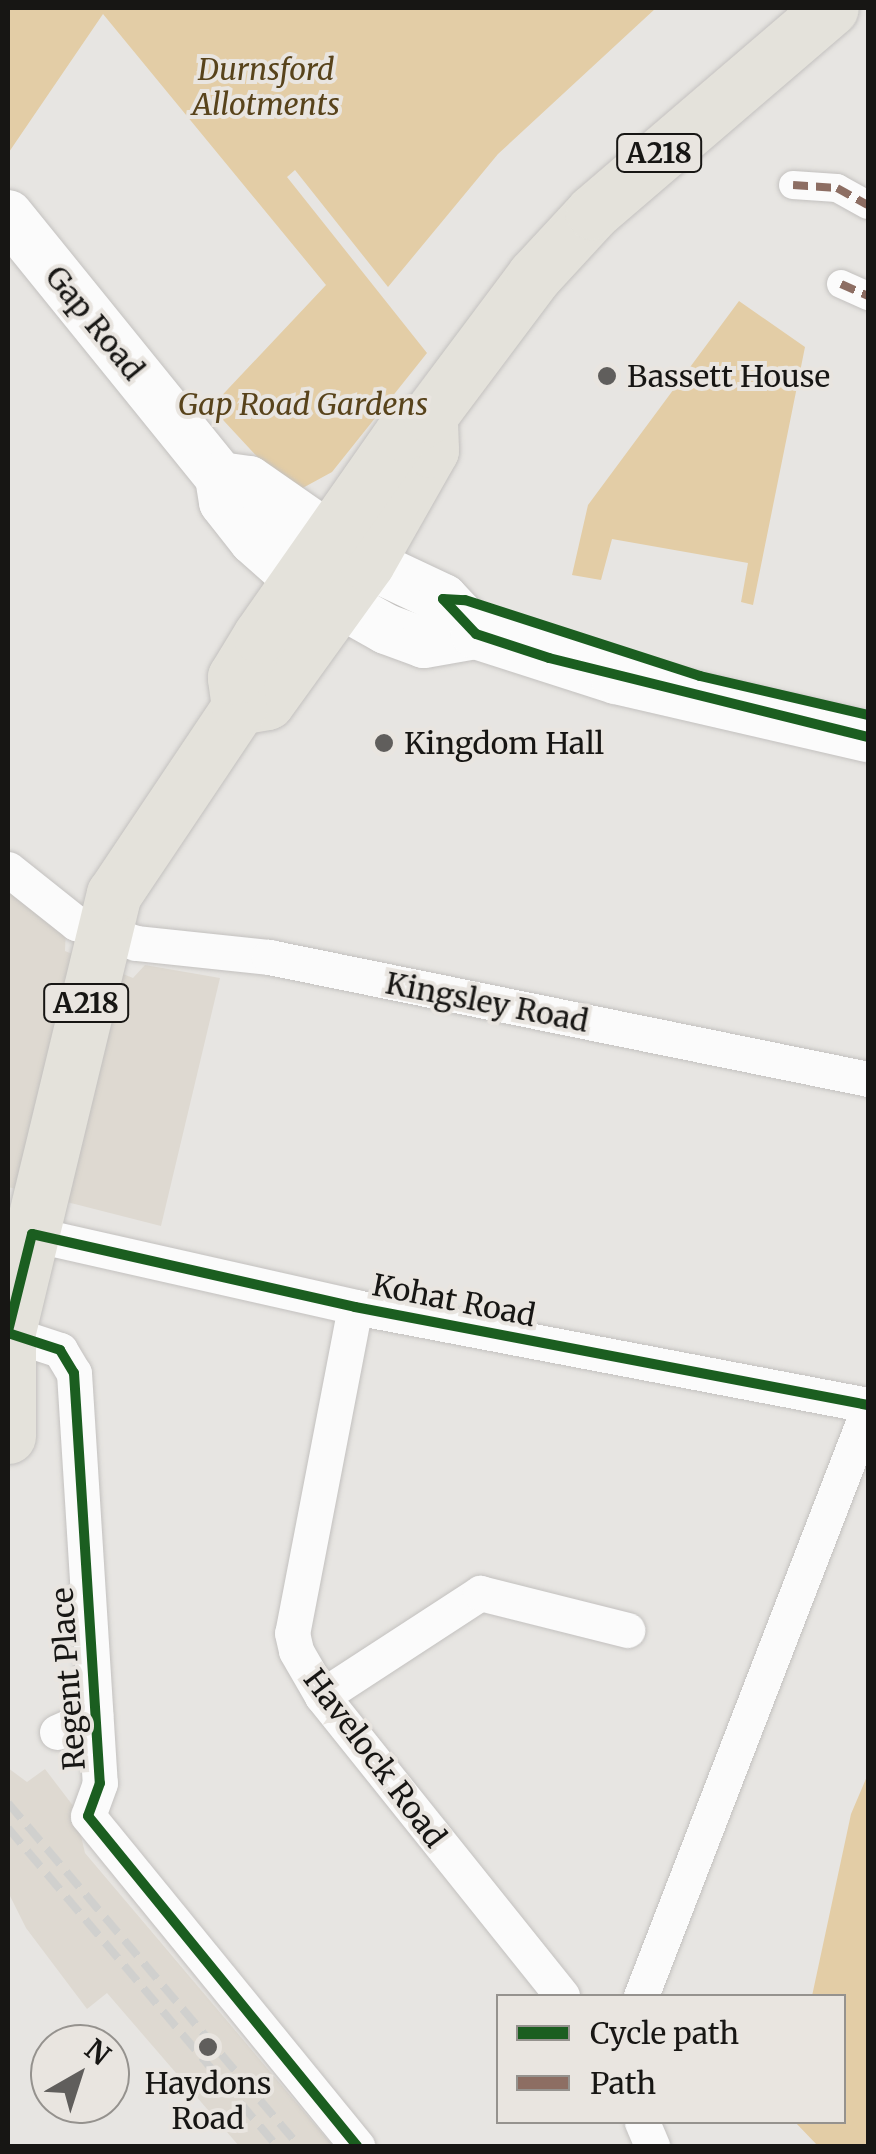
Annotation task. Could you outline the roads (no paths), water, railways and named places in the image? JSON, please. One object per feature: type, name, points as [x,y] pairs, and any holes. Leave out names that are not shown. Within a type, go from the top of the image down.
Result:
[{"type":"main road","name":"A218","points":[[8,1434],[8,1334],[21,1257],[104,934],[124,877],[238,708],[267,702],[333,571],[431,450],[430,415],[502,315],[592,212],[831,8]]},
{"type":"main road","name":"Gap Road","points":[[8,215],[220,477],[249,481],[333,571],[424,643],[476,634],[616,679],[868,737]]},
{"type":"street","points":[[793,185],[837,188],[868,206]]},
{"type":"street","points":[[840,284],[868,296]]},
{"type":"street","name":"Kingsley Road","points":[[8,869],[76,923],[136,944],[268,958],[868,1079]]},
{"type":"street","name":"Kohat Road","points":[[21,1257],[355,1307],[868,1408]]},
{"type":"street","name":"Havelock Road","points":[[355,1307],[292,1632],[322,1696],[560,1994]]},
{"type":"street","name":"Regent Place","points":[[8,1334],[60,1350],[74,1372],[100,1783],[88,1816],[102,1840],[357,2146]]},
{"type":"street","points":[[642,1994],[868,1408]]},
{"type":"street","points":[[322,1696],[480,1593],[627,1630]]},
{"type":"street","name":"Regent Place","points":[[57,1732],[96,1715]]},
{"type":"railway","points":[[8,1803],[299,2146]]},
{"type":"railway","points":[[8,1828],[277,2146]]},
{"type":"place","name":"Bassett House","points":[[607,376]]},
{"type":"place","name":"Kingdom Hall","points":[[384,743]]},
{"type":"place","name":"Haydons Road","points":[[208,2047]]},
{"type":"park label","name":"Durnsford Allotments","points":[[266,86]]},
{"type":"park label","name":"Gap Road Gardens","points":[[303,404]]}]
